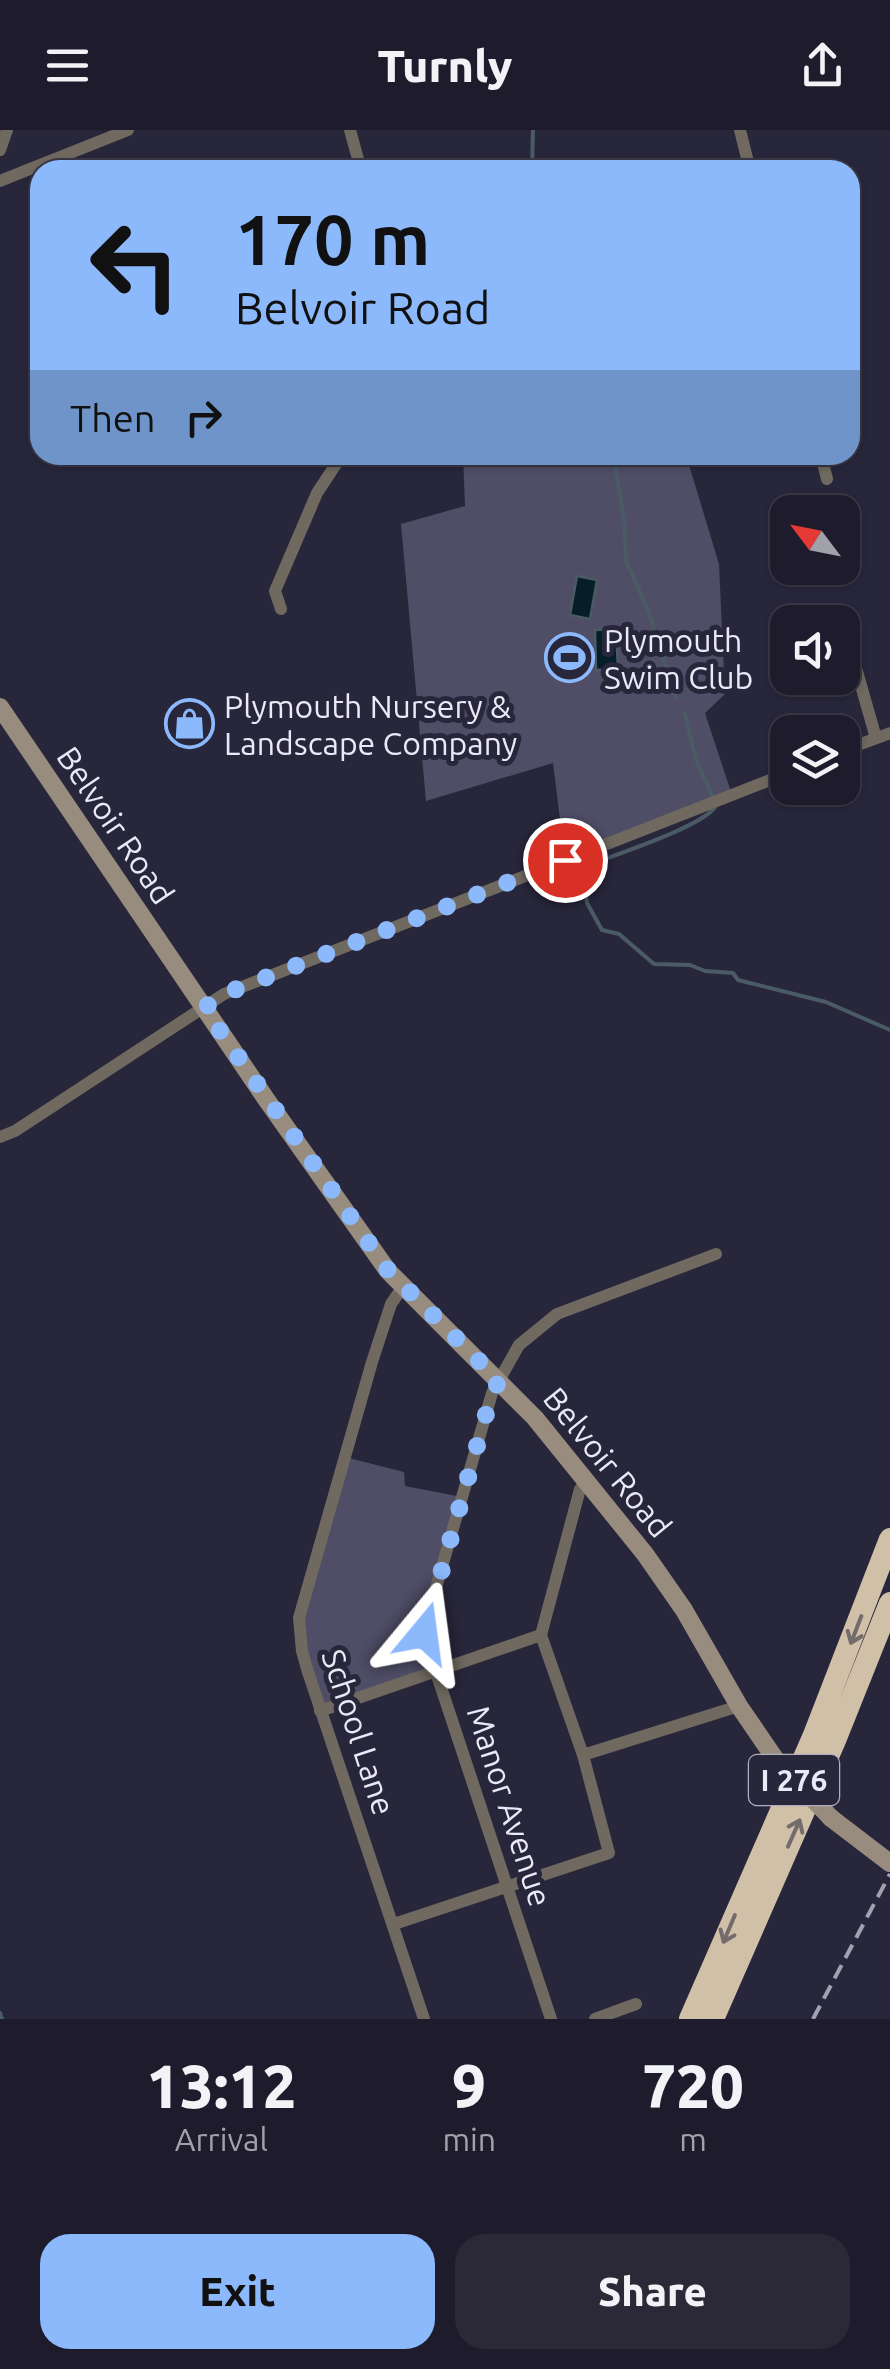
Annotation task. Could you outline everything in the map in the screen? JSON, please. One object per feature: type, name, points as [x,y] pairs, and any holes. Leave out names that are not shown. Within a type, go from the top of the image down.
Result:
[{"type":"highway","name":"I 276","points":[[690,2019],[814,1735],[890,1538]]},
{"type":"highway","name":"I 276","points":[[713,2019],[836,1738],[890,1603]]},
{"type":"street","points":[[0,150],[7,130]]},
{"type":"street","points":[[54,160],[128,130]]},
{"type":"street","points":[[350,130],[359,160]]},
{"type":"street","points":[[740,130],[748,160]]},
{"type":"street","points":[[0,182],[30,170]]},
{"type":"street","points":[[281,609],[275,591],[317,493],[335,465]]},
{"type":"street","points":[[824,465],[827,479]]},
{"type":"street","points":[[860,682],[876,738]]},
{"type":"street","name":"Belvoir Road","points":[[0,706],[204,1008],[402,1288],[535,1418],[588,1483],[667,1584],[739,1706],[776,1760],[831,1818],[888,1861]]},
{"type":"street","points":[[860,744],[890,733]]},
{"type":"street","points":[[0,1136],[15,1131],[224,994],[770,780]]},
{"type":"street","name":"Manor Avenue","points":[[551,2019],[424,1633],[492,1393],[520,1345],[557,1314],[716,1254]]},
{"type":"street","name":"School Lane","points":[[402,1288],[391,1304],[372,1362],[299,1618],[302,1651],[320,1711],[424,2019]]},
{"type":"street","points":[[394,1924],[609,1853],[583,1755],[541,1635],[580,1489],[588,1483]]},
{"type":"street","points":[[320,1711],[541,1635]]},
{"type":"street","points":[[583,1755],[739,1706]]},
{"type":"street","points":[[595,2019],[636,2004]]},
{"type":"shaded area","name":"Plymouth Swim Club","points":[[463,465],[689,465],[719,564],[725,694],[705,713],[732,795],[565,860],[553,763],[426,801],[401,524],[465,506]]},
{"type":"shaded area","points":[[345,1457],[404,1472],[405,1486],[462,1497],[424,1633],[437,1671],[320,1711],[299,1618]]},
{"type":"water","points":[[577,576],[597,580],[590,619],[570,615]]},
{"type":"water","points":[[616,629],[618,669],[596,670],[595,630]]},
{"type":"waterway","points":[[532,160],[533,130]]},
{"type":"waterway","points":[[615,465],[624,518],[626,561],[648,610],[676,698]]},
{"type":"waterway","points":[[685,714],[696,760],[712,795]]},
{"type":"waterway","points":[[715,807],[694,823],[592,864],[583,873],[587,903],[602,930],[619,934],[654,964],[690,965],[705,971],[733,973],[738,980],[826,1002],[890,1030]]},
{"type":"waterway","points":[[0,2013],[2,2019]]},
{"type":"railway","points":[[813,2019],[890,1874]]},
{"type":"place","name":"Plymouth Swim Club","points":[[569,658]]},
{"type":"place","name":"Plymouth Nursery & Landscape Company","points":[[189,724]]},
{"type":"route","points":[[424,1633],[492,1393],[499,1381],[402,1288],[204,1008],[224,994],[565,860]]}]
